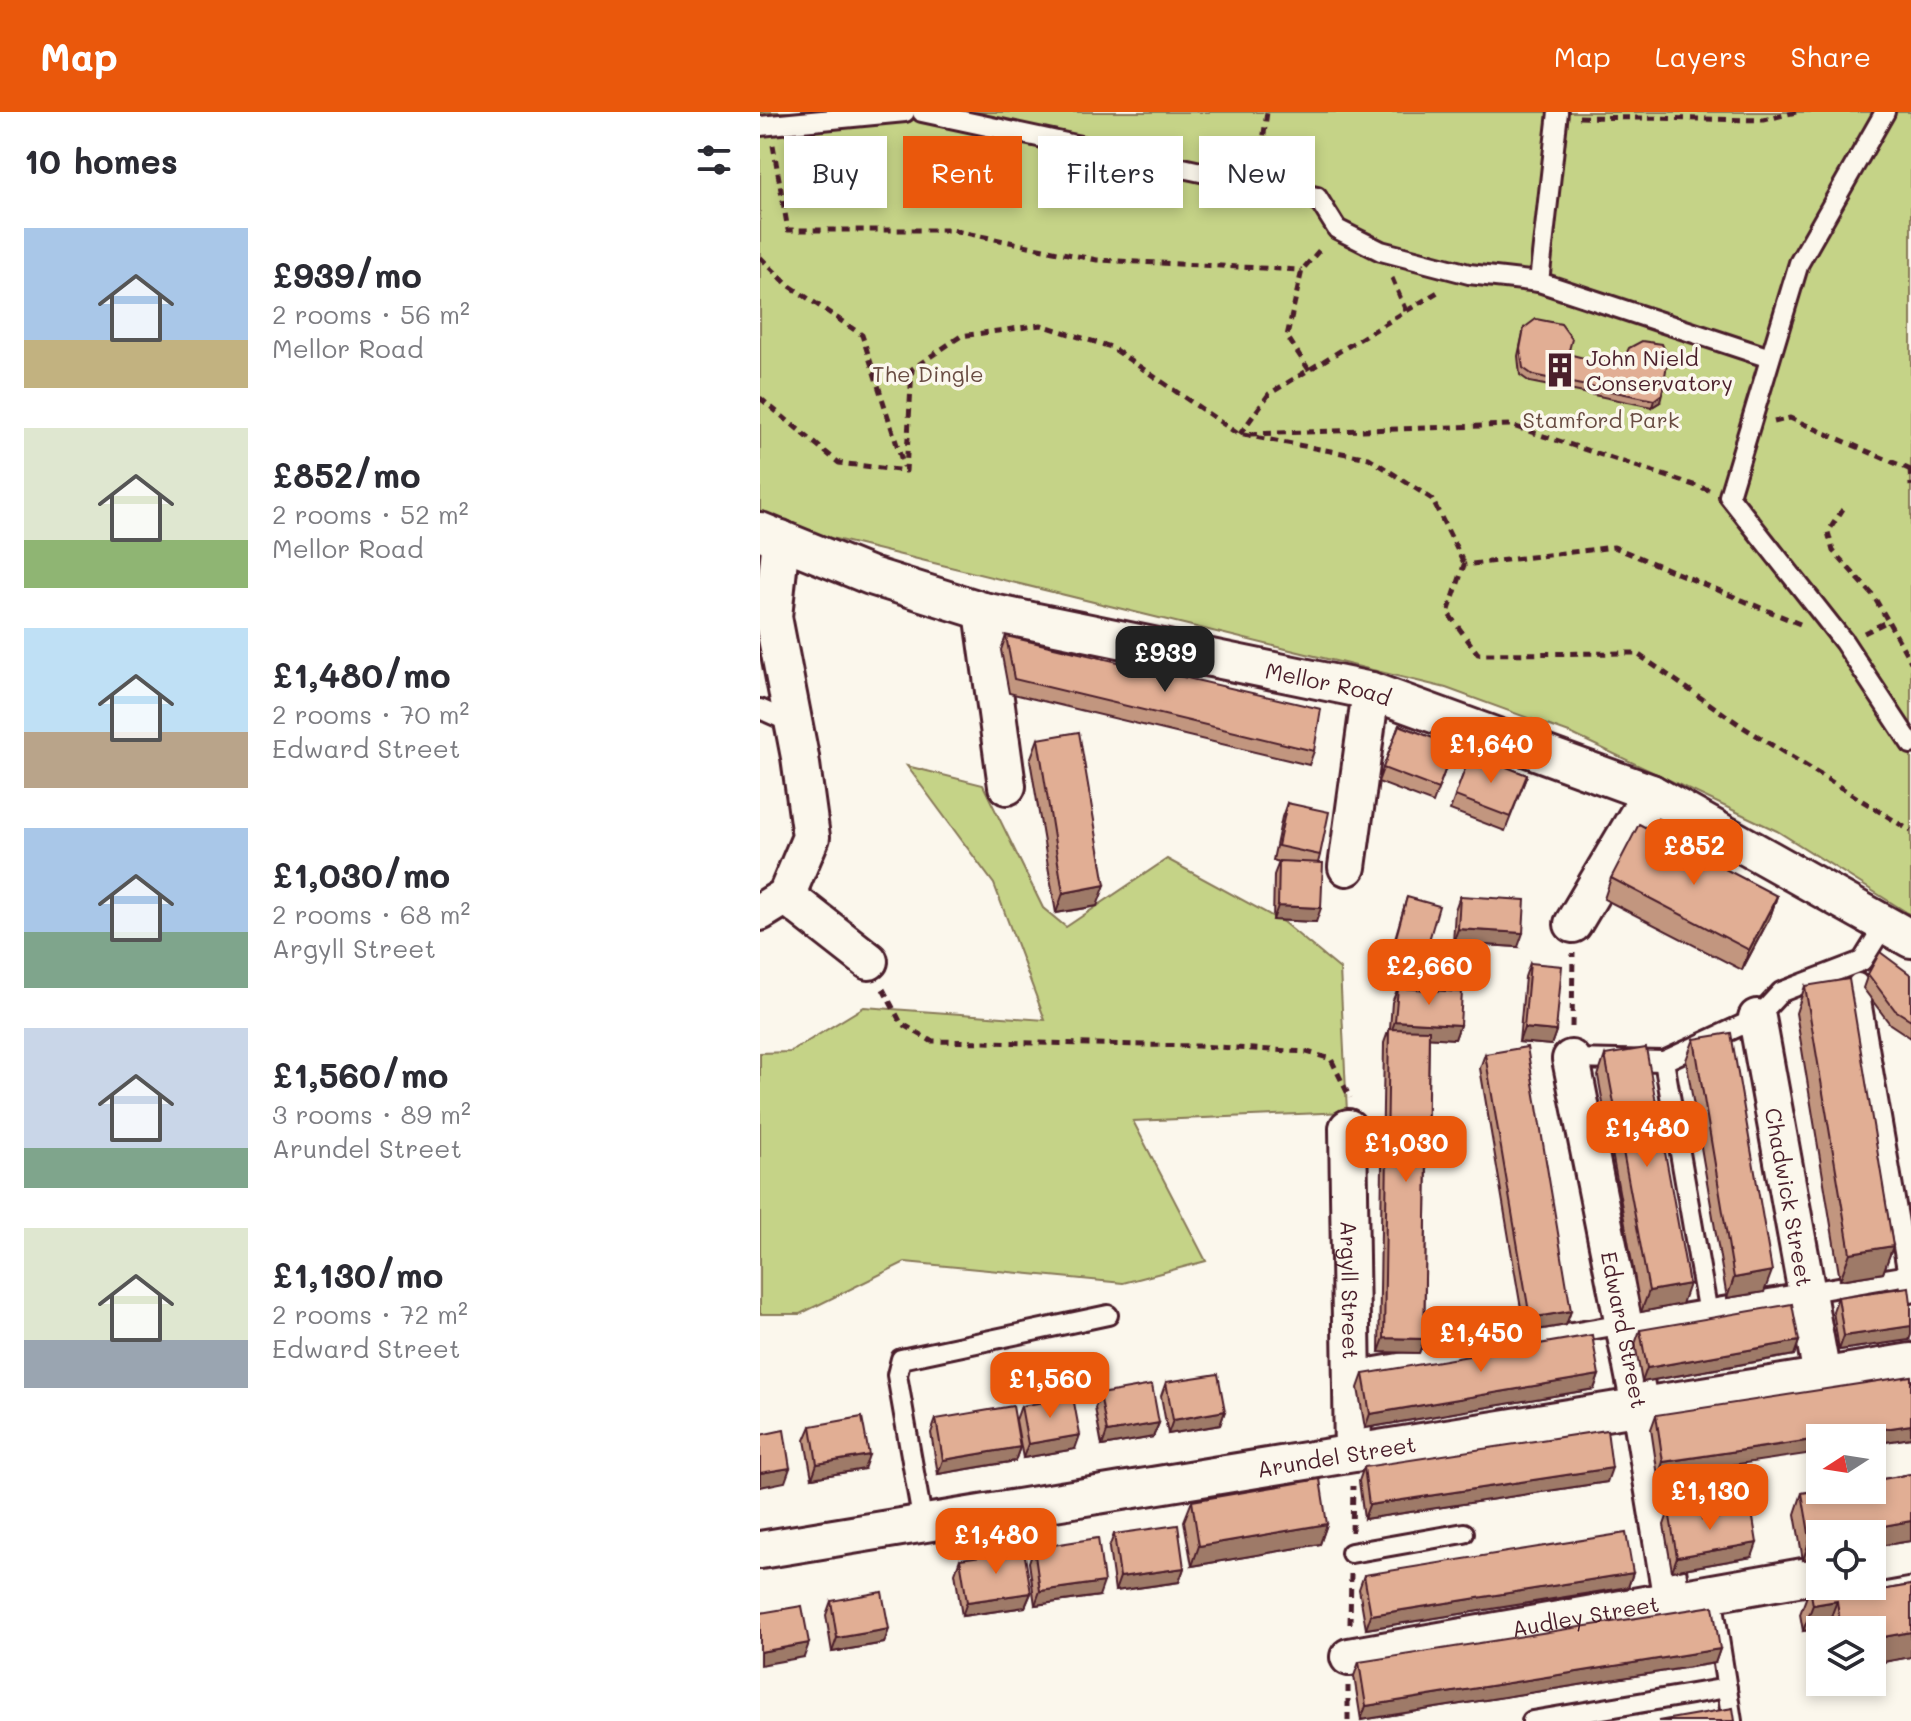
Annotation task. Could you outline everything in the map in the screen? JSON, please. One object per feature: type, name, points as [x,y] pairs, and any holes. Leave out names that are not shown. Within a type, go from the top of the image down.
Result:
[{"type":"street","name":"Mellor Road","points":[[770,535],[871,576],[983,611],[1371,691],[1651,793],[1898,931]]},
{"type":"street","points":[[770,535],[773,617],[794,724],[811,837],[773,904],[869,961]]},
{"type":"street","points":[[983,611],[1007,786]]},
{"type":"street","points":[[1347,867],[1371,691]]},
{"type":"street","points":[[1573,924],[1651,793]]},
{"type":"street","name":"Chadwick Street","points":[[1757,1018],[1822,1376]]},
{"type":"street","name":"Edward Street","points":[[1571,1059],[1640,1406],[1672,1601]]},
{"type":"street","name":"Argyll Street","points":[[1348,1128],[1353,1453]]},
{"type":"street","name":"Arundel Street","points":[[760,1550],[1911,1362]]},
{"type":"street","points":[[1886,1561],[1911,1557]]},
{"type":"street","name":"Audley Street","points":[[1349,1657],[1806,1577]]},
{"type":"lane","points":[[765,126],[905,112]]},
{"type":"lane","points":[[922,112],[973,117],[1199,170]]},
{"type":"lane","points":[[1885,112],[1799,263],[1729,496],[1844,642],[1911,744]]},
{"type":"lane","points":[[1539,282],[1558,114]]},
{"type":"lane","points":[[1315,197],[1337,229],[1381,251],[1469,274],[1539,282],[1770,358]]},
{"type":"lane","points":[[760,709],[794,724]]},
{"type":"lane","points":[[1571,1059],[1664,1061],[1757,1018],[1781,992],[1862,961],[1898,931]]},
{"type":"lane","points":[[1352,1371],[1808,1292],[1909,1284],[1858,983]]},
{"type":"lane","points":[[1664,1061],[1707,1308]]},
{"type":"lane","points":[[923,1524],[897,1375],[901,1359],[1108,1315]]},
{"type":"lane","points":[[1351,1553],[1464,1533]]},
{"type":"lane","points":[[1712,1594],[1732,1721]]},
{"type":"lane","points":[[1532,1721],[1727,1688]]},
{"type":"path","points":[[1264,136],[1267,112]]},
{"type":"path","points":[[1558,114],[1764,120],[1796,112]]},
{"type":"path","points":[[765,126],[788,230],[951,230],[1097,260],[1302,270]]},
{"type":"path","points":[[1309,370],[1287,336],[1302,270],[1337,229]]},
{"type":"path","points":[[760,257],[787,284],[862,335],[906,471]]},
{"type":"path","points":[[1238,434],[1269,394],[1469,274]]},
{"type":"path","points":[[906,471],[912,369],[961,336],[1041,325],[1111,347],[1238,434],[1369,458],[1432,499],[1465,565],[1448,613],[1478,654],[1636,653],[1743,727],[1911,831]]},
{"type":"path","points":[[760,398],[839,463],[906,471]]},
{"type":"path","points":[[1749,426],[1790,418],[1911,469],[1911,486]]},
{"type":"path","points":[[1238,434],[1510,425],[1729,496]]},
{"type":"path","points":[[1843,509],[1828,532],[1833,551],[1873,595],[1911,662]]},
{"type":"path","points":[[1465,565],[1614,547],[1844,642],[1888,621]]},
{"type":"path","points":[[1571,1059],[1573,924]]},
{"type":"path","points":[[869,961],[901,1023],[931,1041],[1198,1046],[1307,1052],[1331,1059],[1359,1117],[1348,1128]]},
{"type":"path","points":[[1348,1721],[1353,1453]]},
{"type":"green space","name":"Stamford Park","points":[[760,112],[1911,112],[1911,915],[1777,831],[1572,734],[1446,688],[819,535],[760,511]]},
{"type":"green space","points":[[907,766],[983,785],[1043,908],[1066,927],[1167,859],[1283,922],[1340,969],[1347,1112],[1133,1121],[1206,1261],[1123,1283],[905,1262],[800,1314],[760,1314],[760,1053],[790,1052],[864,1007],[1045,1020],[994,884]]},
{"type":"building","name":"John Nield Conservatory","points":[[1536,319],[1561,324],[1572,339],[1568,354],[1620,367],[1629,348],[1642,341],[1662,344],[1668,358],[1662,394],[1654,400],[1533,375],[1523,368],[1520,349],[1524,328]]},
{"type":"building","points":[[1006,636],[1321,709],[1314,751],[1014,679]]},
{"type":"building","points":[[1399,725],[1454,746],[1438,789],[1383,768]]},
{"type":"building","points":[[1079,732],[1105,885],[1063,893],[1038,739]]},
{"type":"building","points":[[1471,753],[1527,775],[1510,817],[1455,796]]},
{"type":"building","points":[[1287,803],[1329,812],[1320,855],[1278,846]]},
{"type":"building","points":[[1639,824],[1777,896],[1749,950],[1611,878]]},
{"type":"building","points":[[1279,861],[1323,863],[1321,908],[1278,906]]},
{"type":"building","points":[[1460,896],[1525,900],[1523,933],[1458,929]]},
{"type":"building","points":[[1407,897],[1439,906],[1421,968],[1390,959]]},
{"type":"building","points":[[1880,952],[1911,975],[1911,1020],[1895,1010],[1868,974]]},
{"type":"building","points":[[1530,963],[1562,966],[1556,1031],[1524,1028]]},
{"type":"building","points":[[1849,979],[1893,1246],[1850,1253],[1805,986]]},
{"type":"building","points":[[1398,988],[1462,992],[1460,1025],[1395,1021]]},
{"type":"building","points":[[1389,1029],[1429,1030],[1424,1339],[1384,1338]]},
{"type":"building","points":[[1731,1033],[1772,1271],[1734,1278],[1694,1039]]},
{"type":"building","points":[[1527,1047],[1571,1311],[1530,1318],[1485,1054]]},
{"type":"building","points":[[1646,1048],[1689,1284],[1649,1291],[1605,1055]]},
{"type":"building","points":[[1909,1287],[1911,1326],[1844,1336],[1838,1297]]},
{"type":"building","points":[[1792,1304],[1799,1341],[1647,1368],[1640,1330]]},
{"type":"building","points":[[1592,1335],[1599,1375],[1370,1414],[1363,1374]]},
{"type":"building","points":[[1218,1374],[1225,1411],[1173,1420],[1166,1382]]},
{"type":"building","points":[[1911,1376],[1911,1425],[1886,1429],[1886,1424],[1806,1424],[1806,1441],[1663,1462],[1656,1415]]},
{"type":"building","points":[[1152,1385],[1159,1423],[1107,1432],[1100,1394]]},
{"type":"building","points":[[1073,1397],[1080,1435],[1028,1444],[1021,1406]]},
{"type":"building","points":[[1013,1406],[1020,1447],[943,1460],[936,1419]]},
{"type":"building","points":[[862,1417],[869,1455],[817,1464],[811,1426]]},
{"type":"building","points":[[784,1430],[790,1468],[760,1473],[760,1435]]},
{"type":"building","points":[[1607,1430],[1612,1468],[1369,1505],[1364,1467]]},
{"type":"building","points":[[1911,1474],[1911,1521],[1886,1526],[1886,1520],[1807,1520],[1802,1493],[1806,1492],[1806,1504],[1886,1504],[1886,1478]]},
{"type":"building","points":[[1320,1479],[1327,1524],[1199,1546],[1192,1501]]},
{"type":"building","points":[[1700,1506],[1702,1520],[1752,1512],[1757,1543],[1677,1557],[1669,1511]]},
{"type":"building","points":[[1178,1525],[1184,1568],[1120,1577],[1114,1534]]},
{"type":"building","points":[[1626,1533],[1633,1573],[1371,1615],[1364,1575]]},
{"type":"building","points":[[1098,1538],[1104,1582],[1040,1591],[1034,1548]]},
{"type":"building","points":[[1024,1550],[1031,1593],[967,1602],[960,1559]]},
{"type":"building","points":[[1911,1585],[1911,1632],[1886,1636],[1886,1616],[1839,1616],[1837,1601],[1813,1605],[1812,1600],[1886,1600],[1886,1589]]},
{"type":"building","points":[[882,1592],[889,1629],[837,1638],[831,1601]]},
{"type":"building","points":[[802,1606],[809,1643],[760,1652],[760,1613]]},
{"type":"building","points":[[1713,1606],[1720,1649],[1366,1706],[1359,1662]]},
{"type":"building","points":[[1733,1708],[1735,1721],[1658,1721]]},
{"type":"place","name":"John Nield Conservatory","points":[[1560,370]]},
{"type":"park label","name":"The Dingle","points":[[928,373]]}]
